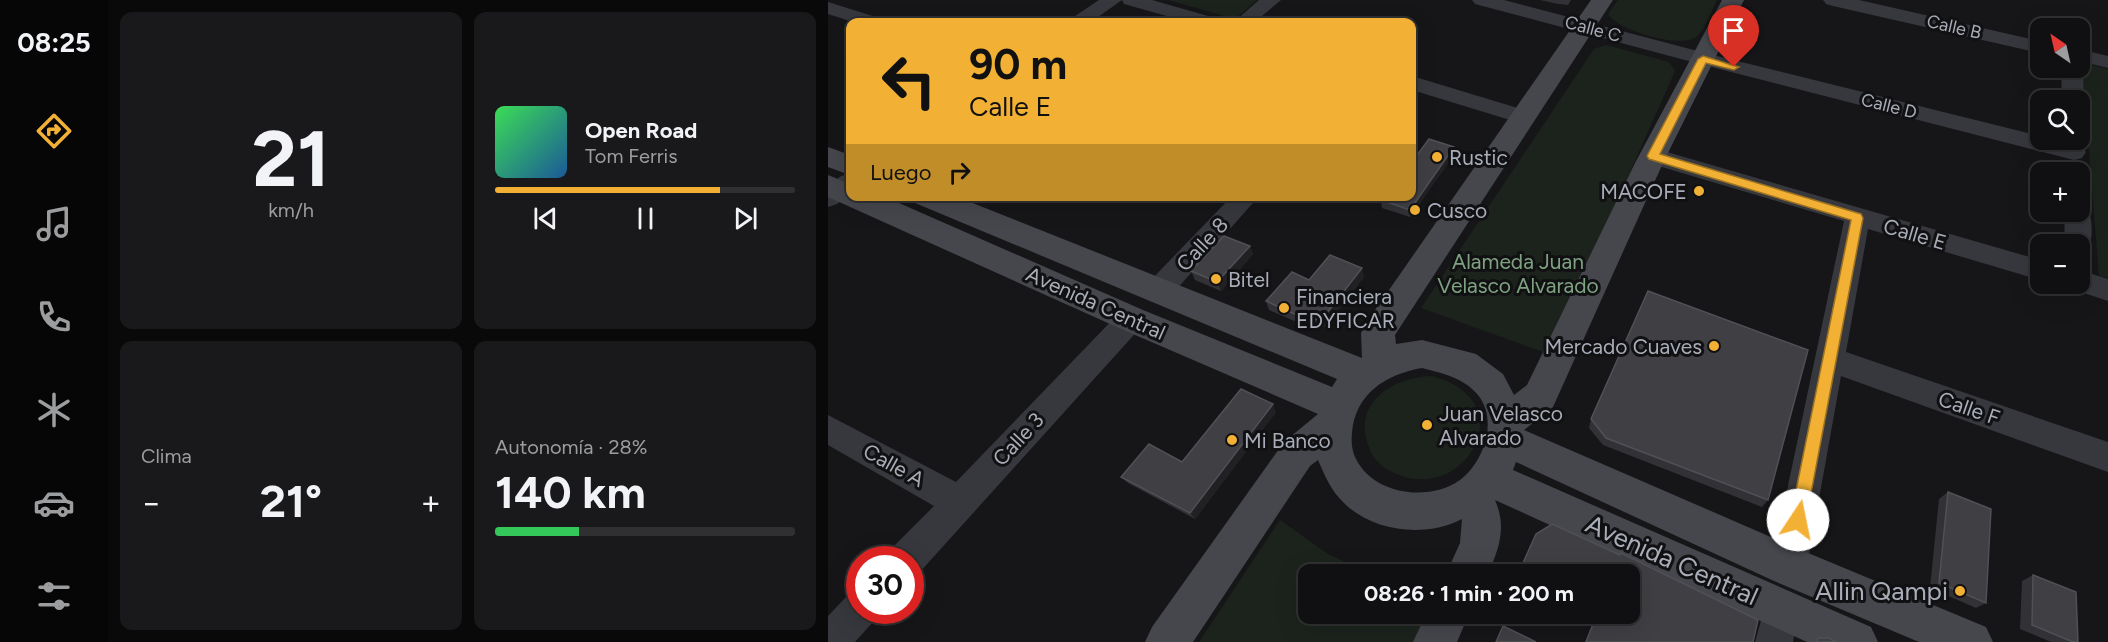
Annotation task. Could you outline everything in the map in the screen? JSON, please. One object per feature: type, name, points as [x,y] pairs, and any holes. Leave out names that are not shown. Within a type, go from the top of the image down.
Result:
[{"type":"main road","points":[[1373,369],[1378,333],[1602,0]]},
{"type":"main road","points":[[1507,430],[1540,396],[1653,156],[1733,0]]},
{"type":"main road","name":"Avenida Central","points":[[828,156],[843,187]]},
{"type":"main road","name":"Avenida Central","points":[[874,201],[1336,415]]},
{"type":"main road","name":"Avenida Central","points":[[937,201],[1158,291],[1373,369]]},
{"type":"main road","points":[[1167,642],[1297,454],[1336,415],[1349,389],[1373,369],[1401,357],[1422,354],[1442,356],[1461,362],[1478,372],[1492,386],[1502,402],[1507,430],[1501,460],[1481,486],[1453,504],[1430,511],[1406,512],[1384,506],[1364,496],[1348,481],[1337,463],[1332,444],[1336,415]]},
{"type":"main road","name":"Avenida Central","points":[[1507,430],[1789,566],[1971,642]]},
{"type":"main road","points":[[1472,564],[1483,540],[1481,486]]},
{"type":"main road","name":"Avenida Central","points":[[1481,486],[1777,626],[1856,642]]},
{"type":"main road","points":[[1435,642],[1443,624]]},
{"type":"street","points":[[1085,18],[1112,0]]},
{"type":"street","points":[[1131,0],[1194,18]]},
{"type":"street","points":[[1249,18],[1271,0]]},
{"type":"street","name":"Calle C","points":[[1482,0],[1703,59]]},
{"type":"street","name":"Calle B","points":[[1833,0],[1906,8],[2030,44]]},
{"type":"street","points":[[828,8],[859,18]]},
{"type":"street","points":[[2090,58],[2108,62]]},
{"type":"street","name":"Calle D","points":[[1703,59],[2075,155]]},
{"type":"street","points":[[1416,84],[1523,117]]},
{"type":"street","name":"Calle E","points":[[1653,156],[2030,267]]},
{"type":"street","name":"Calle 8","points":[[1158,291],[1242,201]]},
{"type":"street","points":[[1789,566],[1857,218]]},
{"type":"street","points":[[2090,284],[2108,290]]},
{"type":"street","name":"Calle 3","points":[[919,546],[1131,319]]},
{"type":"street","name":"Calle F","points":[[1830,359],[2108,457]]},
{"type":"street","name":"Calle A","points":[[828,429],[959,502]]},
{"type":"street","points":[[829,642],[846,624]]},
{"type":"green space","points":[[1168,0],[1257,0],[1236,18]]},
{"type":"green space","points":[[1618,0],[1717,0],[1699,34],[1688,40],[1677,41],[1649,36],[1614,20],[1608,14]]},
{"type":"green space","name":"Alameda Juan Velasco Alvarado","points":[[1606,45],[1669,62],[1675,71],[1549,354],[1421,308],[1594,49]]},
{"type":"green space","points":[[2090,65],[2108,69],[2108,278],[2099,276],[2089,150],[2090,90],[2084,90],[2083,78],[2090,78]]},
{"type":"green space","points":[[1431,376],[1460,388],[1476,406],[1480,426],[1475,446],[1462,463],[1443,475],[1420,479],[1394,473],[1378,462],[1371,452],[1366,436],[1365,421],[1369,408],[1388,389],[1401,382]]},
{"type":"green space","points":[[1280,520],[1328,554],[1350,564],[1298,564],[1298,624],[1422,624],[1413,642],[1199,642]]},
{"type":"building","points":[[1429,139],[1454,147],[1410,210],[1384,201],[1416,201],[1416,157]]},
{"type":"building","points":[[1224,236],[1250,246],[1217,282],[1191,271]]},
{"type":"building","points":[[1330,255],[1362,268],[1323,318],[1310,321],[1266,301],[1292,272],[1309,280]]},
{"type":"building","points":[[1648,291],[1808,350],[1768,500],[1606,438],[1591,419]]},
{"type":"building","points":[[1241,389],[1273,404],[1190,513],[1121,477],[1149,444],[1182,462]]},
{"type":"building","points":[[1948,492],[1991,509],[1986,603],[1939,583]]},
{"type":"building","points":[[1552,524],[1620,555],[1621,553],[1758,620],[1753,642],[1586,642],[1593,624],[1640,624],[1640,564],[1522,564],[1536,534]]},
{"type":"building","points":[[2033,575],[2076,592],[2078,642],[2032,625]]},
{"type":"building","points":[[1503,626],[1536,642],[1496,642]]},
{"type":"building","points":[[1818,638],[1829,638],[1836,642],[1817,642]]},
{"type":"place","name":"Rustic","points":[[1437,157]]},
{"type":"place","name":"MACOFE","points":[[1699,191]]},
{"type":"place","name":"Cusco","points":[[1415,210]]},
{"type":"place","name":"Bitel","points":[[1216,279]]},
{"type":"place","name":"Financiera EDYFICAR","points":[[1284,308]]},
{"type":"place","name":"Mercado Cuaves","points":[[1714,346]]},
{"type":"place","name":"Juan Velasco Alvarado","points":[[1427,425]]},
{"type":"place","name":"Mi Banco","points":[[1232,440]]},
{"type":"place","name":"Allin Qampi","points":[[1960,591]]},
{"type":"route","points":[[1734,67],[1703,59],[1653,156],[1857,218],[1798,520]]}]
